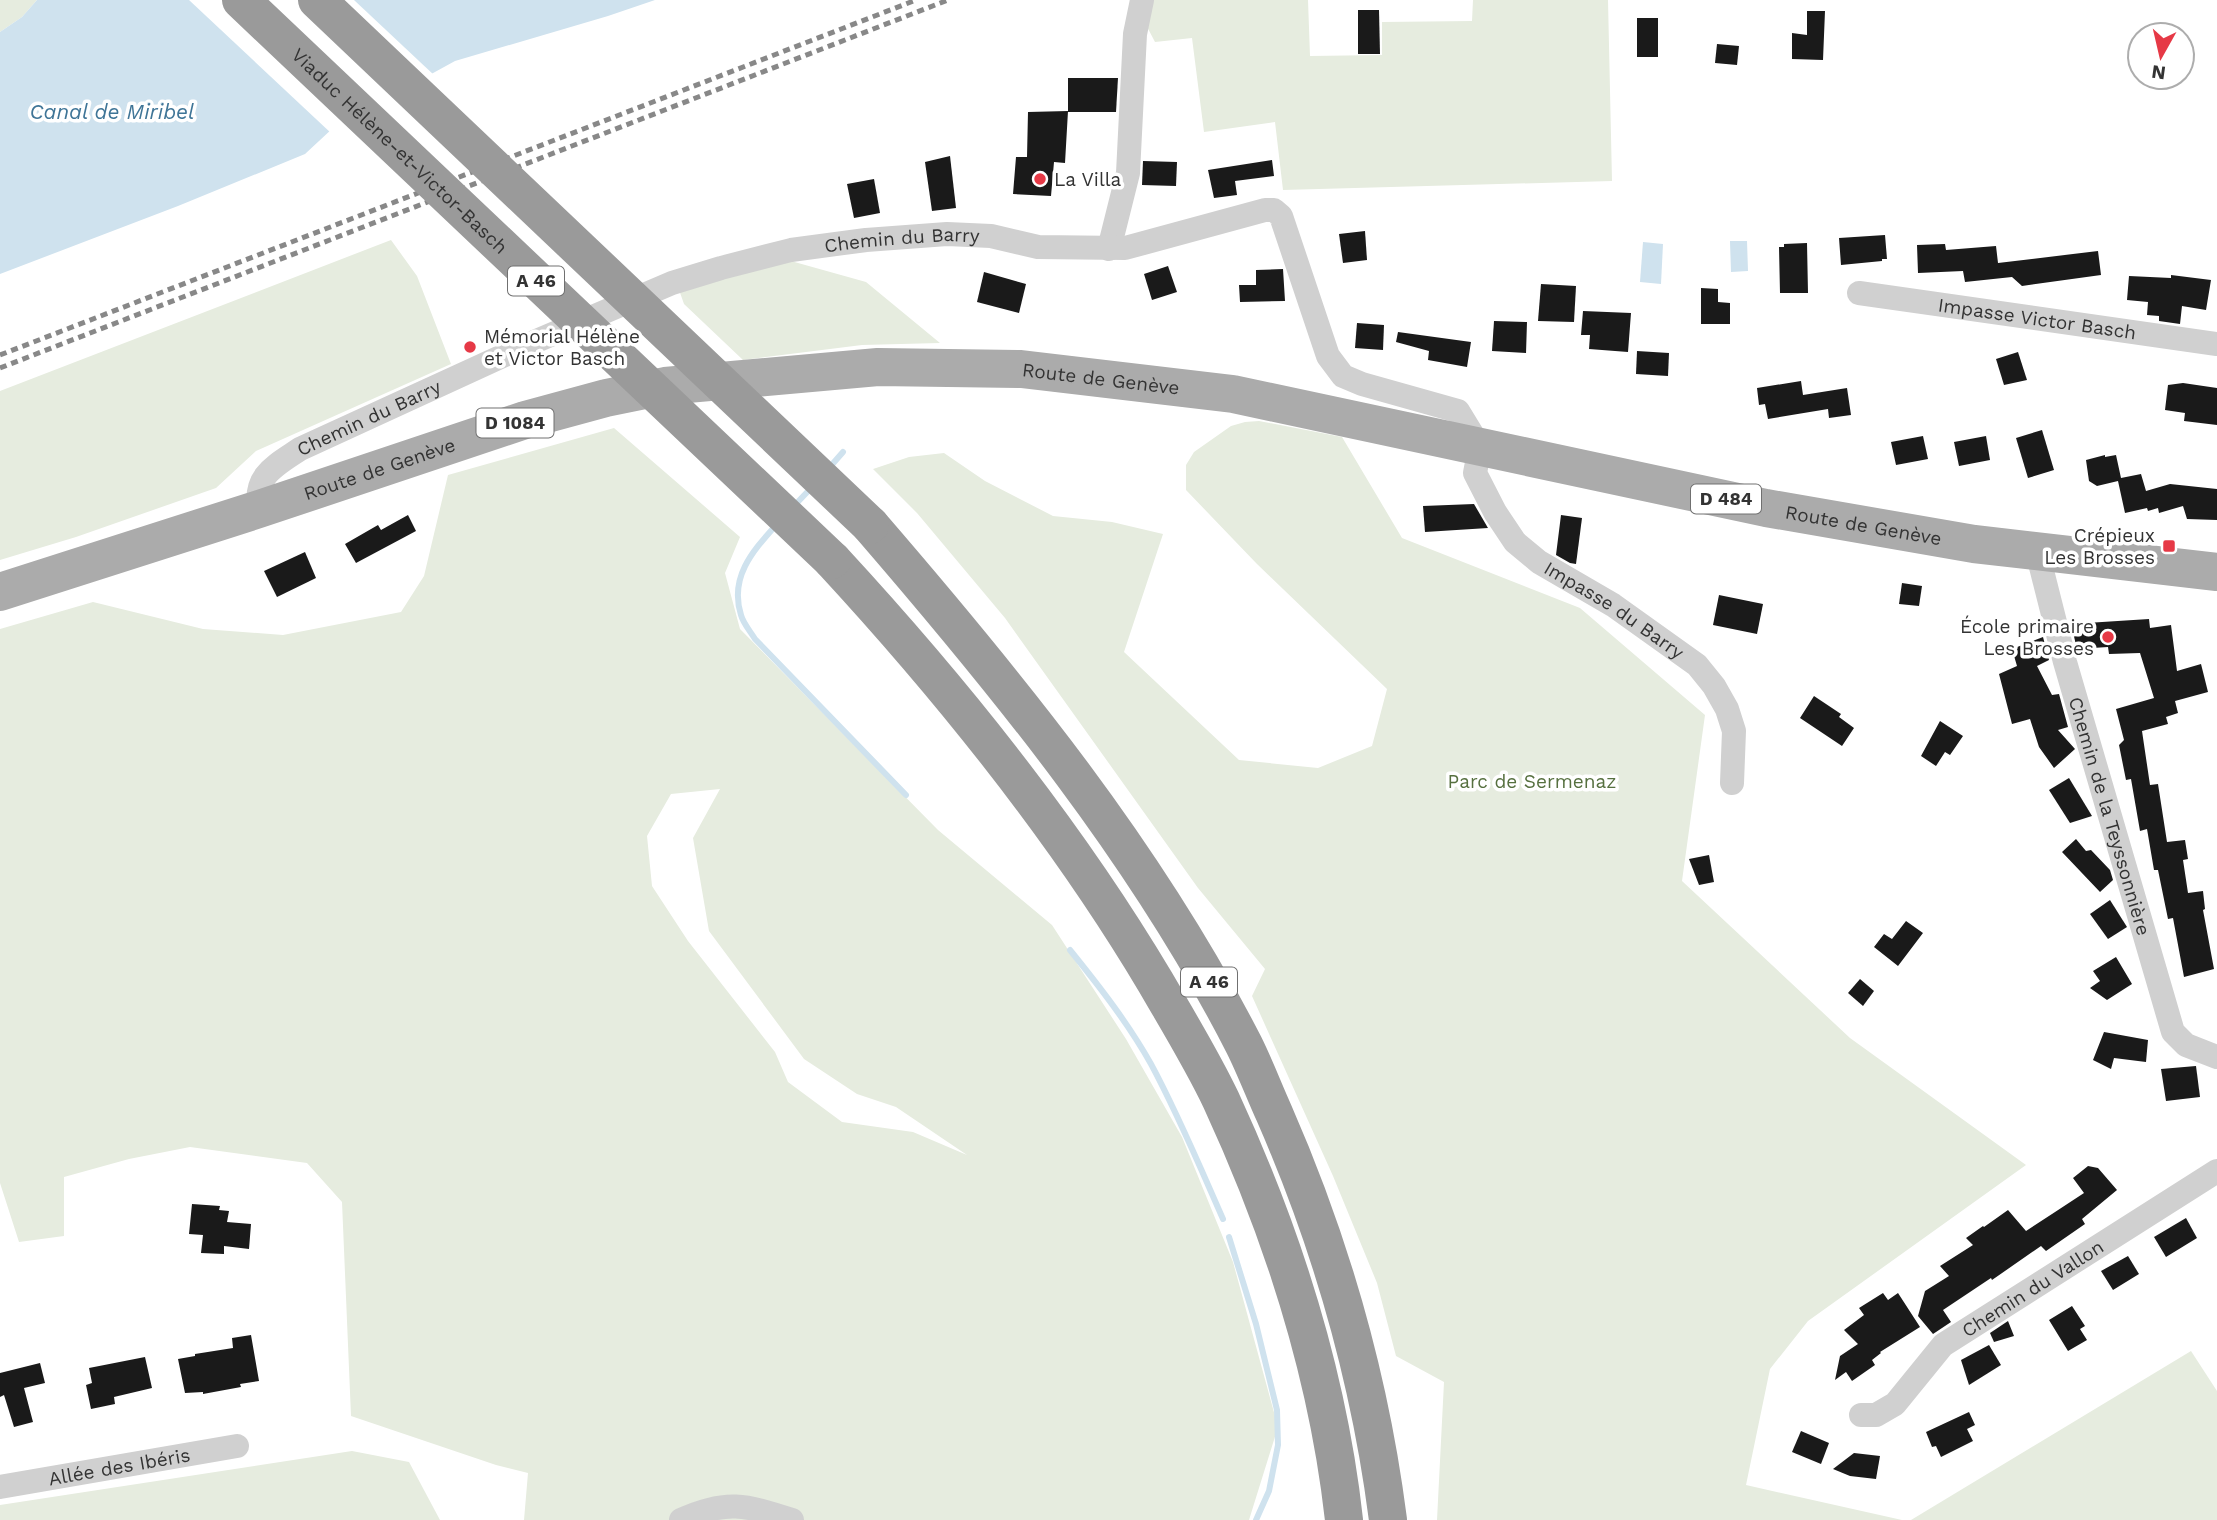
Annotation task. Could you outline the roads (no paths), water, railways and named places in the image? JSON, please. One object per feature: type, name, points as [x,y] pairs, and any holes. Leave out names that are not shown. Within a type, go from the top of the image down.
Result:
[{"type":"highway","name":"Viaduc Hélène-et-Victor-Basch","points":[[241,0],[832,560],[903,637],[1027,791],[1097,888],[1175,1016],[1220,1098],[1270,1217],[1291,1280],[1315,1365],[1334,1449],[1344,1520]]},
{"type":"highway","name":"A 46","points":[[317,0],[870,525],[1031,719],[1116,835],[1190,948],[1245,1046],[1298,1167],[1343,1297],[1360,1361],[1388,1520]]},
{"type":"main road","name":"Route de Genève","points":[[0,592],[525,420],[606,398],[665,386],[878,367],[1021,369],[1233,394],[1766,508],[1974,544],[2217,572]]},
{"type":"street","points":[[1109,248],[1128,173],[1135,34],[1142,0]]},
{"type":"street","name":"Chemin du Barry","points":[[259,509],[257,495],[261,480],[300,449],[544,337],[671,283],[721,268],[791,250],[866,240],[947,234],[992,236],[1038,247],[1125,248],[1265,210],[1274,210],[1281,216],[1328,356],[1343,376],[1362,384],[1458,411],[1480,447]]},
{"type":"street","name":"Impasse Victor Basch","points":[[1859,293],[2217,344]]},
{"type":"street","name":"Impasse du Barry","points":[[1480,447],[1475,473],[1495,512],[1515,542],[1539,562],[1613,605],[1686,657],[1714,686],[1727,709],[1734,731],[1732,783]]},
{"type":"street","name":"Chemin de la Teyssonnière","points":[[2037,551],[2065,662],[2174,1032],[2186,1045],[2217,1058]]},
{"type":"street","name":"Chemin du Vallon","points":[[1861,1415],[1876,1415],[1895,1404],[1943,1345],[2217,1171]]},
{"type":"street","name":"Allée des Ibéris","points":[[0,1487],[237,1446]]},
{"type":"street","points":[[681,1520],[700,1511],[731,1505],[762,1510],[792,1520]]},
{"type":"water","name":"Canal de Miribel","points":[[37,0],[655,0],[455,61],[333,128],[305,154],[0,274],[0,32],[22,17]]},
{"type":"water","points":[[1730,241],[1747,241],[1748,271],[1731,272]]},
{"type":"water","points":[[1643,242],[1663,244],[1661,284],[1640,282]]},
{"type":"waterway","points":[[829,468],[843,452]]},
{"type":"waterway","points":[[793,507],[812,487]]},
{"type":"waterway","points":[[776,525],[752,555],[741,577],[738,601],[743,621],[755,639],[906,795]]},
{"type":"waterway","points":[[1070,950],[1123,1019],[1151,1064],[1180,1121],[1223,1219]]},
{"type":"waterway","points":[[1229,1237],[1256,1324],[1277,1410],[1278,1445],[1269,1491],[1256,1520]]},
{"type":"railway","points":[[0,355],[916,0]]},
{"type":"railway","points":[[0,368],[948,0]]},
{"type":"place","name":"La Villa","points":[[1040,179]]},
{"type":"place","name":"Mémorial Hélène et Victor Basch","points":[[470,347]]},
{"type":"place","name":"Crépieux Les Brosses","points":[[2169,546]]},
{"type":"place","name":"École primaire Les Brosses","points":[[2108,637]]},
{"type":"park label","name":"Parc de Sermenaz","points":[[1532,781]]}]
